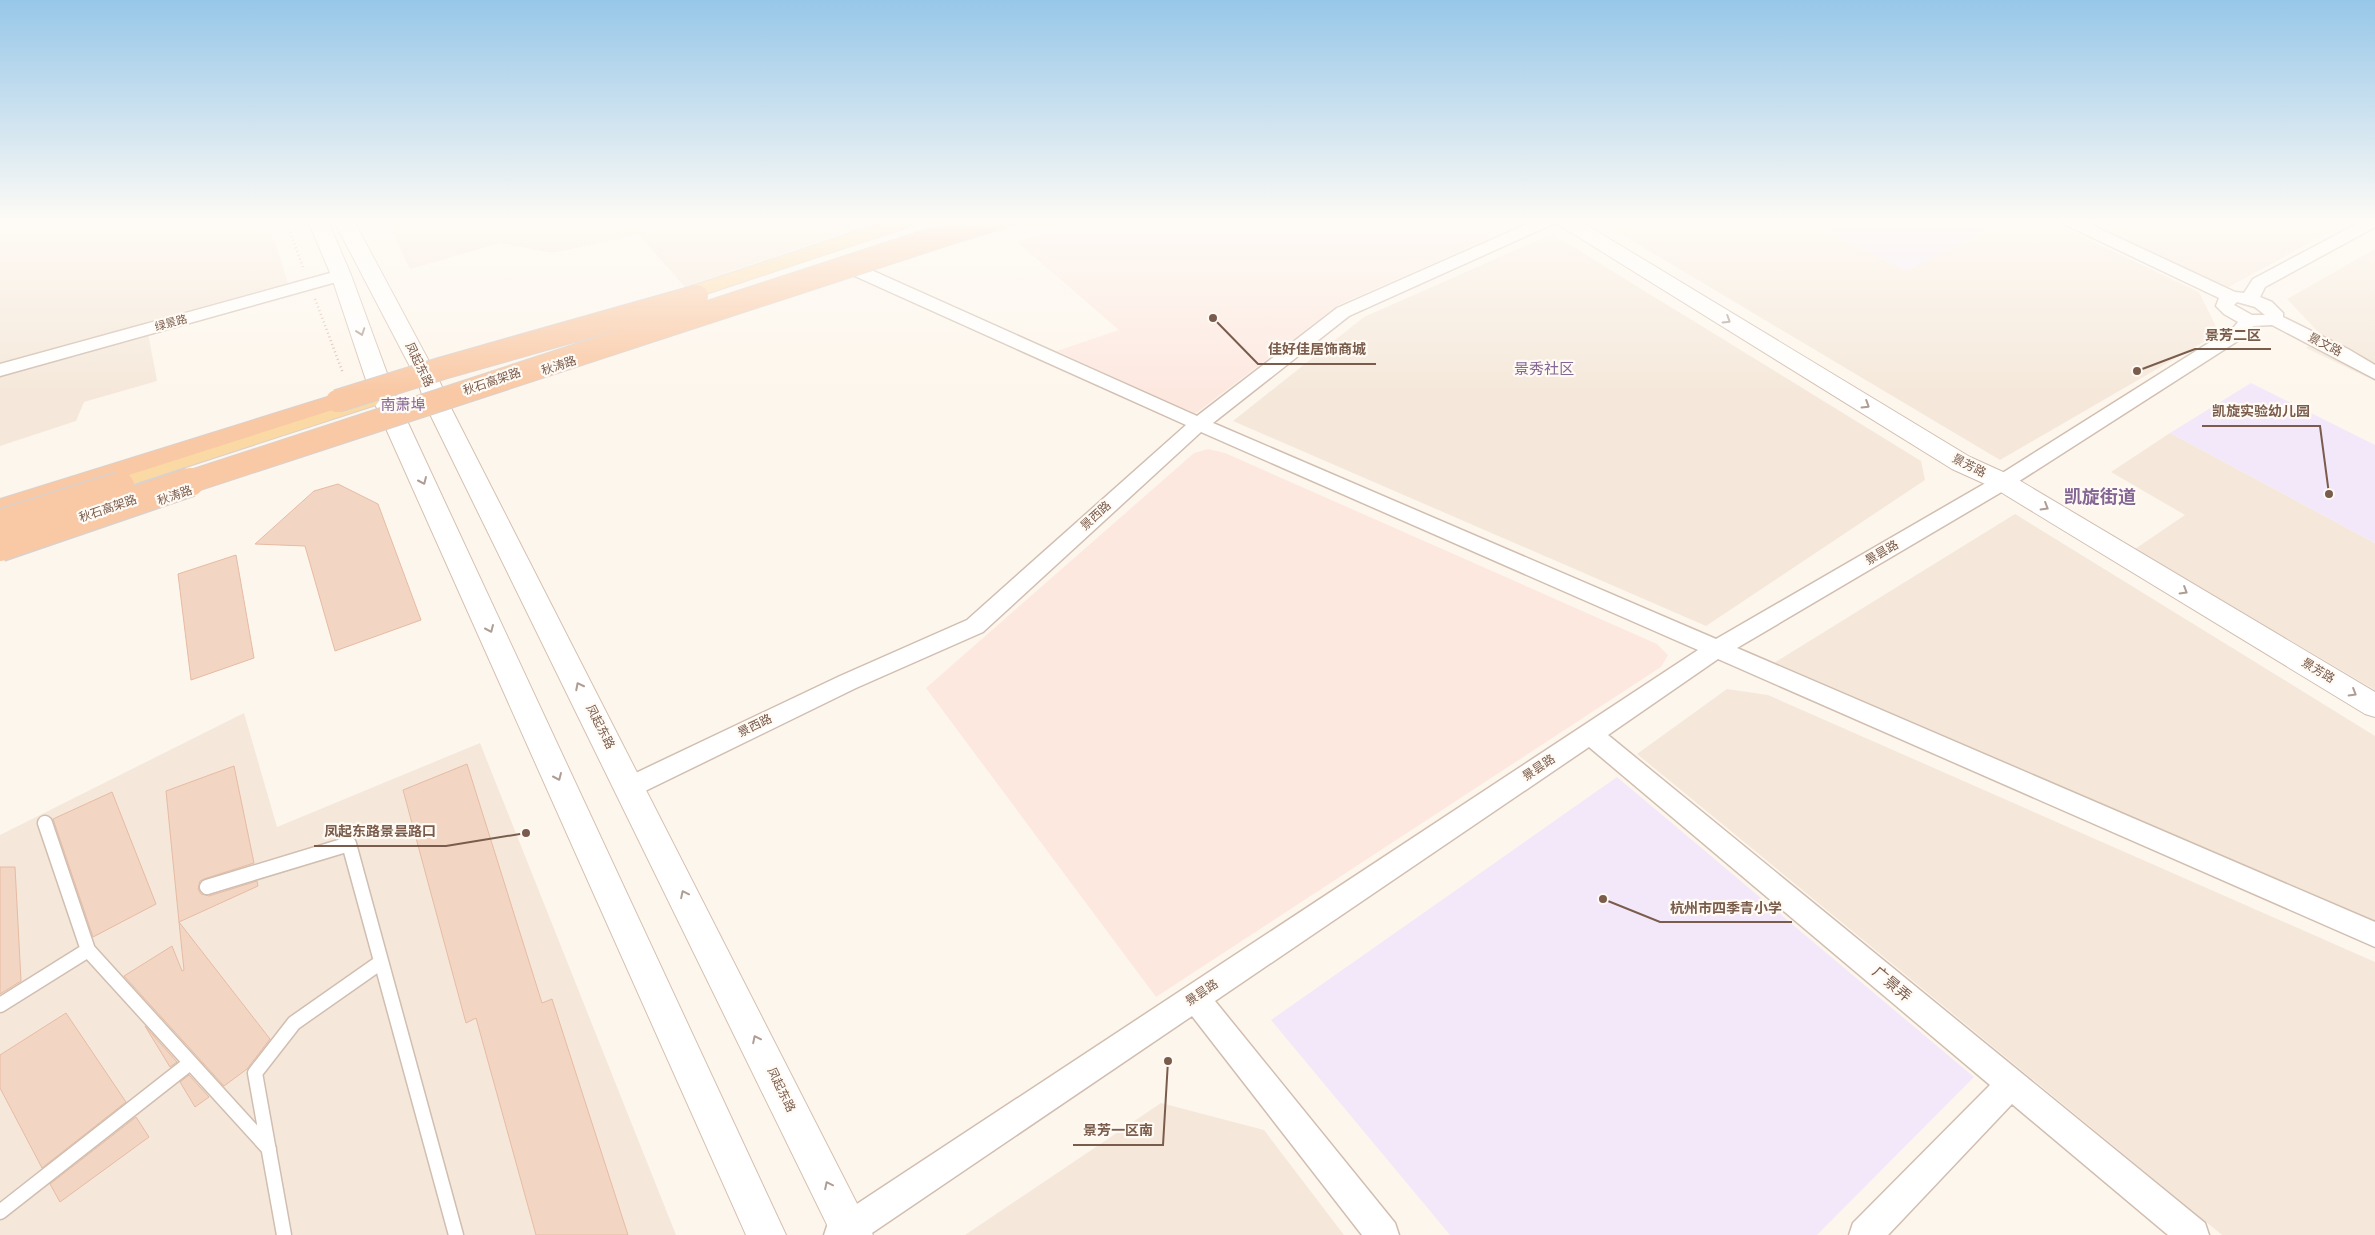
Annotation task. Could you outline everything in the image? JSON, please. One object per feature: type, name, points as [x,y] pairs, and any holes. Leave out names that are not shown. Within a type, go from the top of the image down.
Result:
[{"type":"highway","name":"秋石高架路","points":[[1,544],[754,279]]},
{"type":"highway","name":"秋石高架路","points":[[1,544],[808,279]]},
{"type":"highway","points":[[0,508],[443,368],[723,289]]},
{"type":"main road","points":[[342,279],[383,395],[766,1235]]},
{"type":"main road","name":"凤起东路","points":[[374,279],[630,786],[848,1233]]},
{"type":"main road","name":"秋涛路","points":[[1,544],[396,421],[433,393],[748,279]]},
{"type":"main road","name":"秋涛路","points":[[0,518],[383,395],[433,393],[821,279]]},
{"type":"main road","name":"景芳路","points":[[1660,279],[1961,463],[2003,482],[2375,706]]},
{"type":"street","name":"绿景路","points":[[0,370],[328,279]]},
{"type":"street","points":[[875,279],[1199,424],[2375,935]]},
{"type":"street","name":"景西路","points":[[630,786],[848,682],[975,626],[1199,424],[1343,312],[1418,279]]},
{"type":"street","points":[[2192,279],[2233,298]]},
{"type":"street","points":[[2251,299],[2254,288],[2267,279]]},
{"type":"street","points":[[2233,298],[2251,299],[2266,305],[2274,312],[2274,319],[2264,322],[2248,320],[2234,314],[2225,306],[2226,300],[2233,298]]},
{"type":"street","name":"景文路","points":[[2274,319],[2342,353],[2375,373]]},
{"type":"street","name":"景昙路","points":[[848,1233],[1717,649],[2003,482],[2241,331],[2248,320]]},
{"type":"street","name":"广景弄","points":[[1590,734],[2194,1235]]},
{"type":"street","points":[[1195,998],[1383,1235]]},
{"type":"street","points":[[1865,1235],[2011,1084]]},
{"type":"lane","points":[[45,823],[88,950],[269,1149]]},
{"type":"lane","points":[[207,887],[349,844],[456,1235]]},
{"type":"lane","points":[[0,1005],[88,950]]},
{"type":"lane","points":[[284,1235],[255,1073],[294,1023],[381,962]]},
{"type":"lane","points":[[0,1212],[190,1063]]},
{"type":"shaded area","points":[[0,279],[287,279],[288,283],[146,322],[157,381],[84,402],[76,421],[0,446]]},
{"type":"shaded area","points":[[678,279],[710,279],[685,287]]},
{"type":"shaded area","points":[[1059,279],[1398,279],[1338,305],[1195,414],[1057,351],[1119,330]]},
{"type":"shaded area","points":[[1451,279],[1625,279],[1921,461],[1925,480],[1706,626],[1233,421],[1364,317]]},
{"type":"shaded area","points":[[1696,279],[2171,279],[2199,292],[2219,333],[2000,460]]},
{"type":"shaded area","points":[[2203,279],[2244,279],[2225,289]]},
{"type":"shaded area","points":[[2323,279],[2375,279],[2375,381],[2306,348],[2323,337],[2287,299]]},
{"type":"shaded area","points":[[2251,383],[2375,445],[2375,543],[2170,433]]},
{"type":"shaded area","points":[[2170,433],[2375,543],[2375,690],[2135,549],[2185,515],[2111,472]]},
{"type":"shaded area","points":[[1208,449],[1225,453],[1657,644],[1668,655],[1661,667],[1156,997],[926,688],[1194,453]]},
{"type":"shaded area","points":[[2015,514],[2375,736],[2375,923],[1756,674]]},
{"type":"shaded area","points":[[1727,689],[1768,695],[2375,962],[2375,1235],[2222,1235],[1637,754]]},
{"type":"shaded area","points":[[244,713],[277,827],[480,743],[676,1235],[0,1235],[0,835]]},
{"type":"shaded area","points":[[1617,777],[1974,1077],[1817,1235],[1450,1235],[1271,1020]]},
{"type":"shaded area","points":[[1161,1103],[1264,1130],[1344,1235],[965,1235]]},
{"type":"building","points":[[338,484],[378,504],[421,620],[335,651],[305,546],[255,544],[314,491]]},
{"type":"building","points":[[236,555],[254,658],[191,680],[178,574]]},
{"type":"building","points":[[467,764],[542,1003],[552,999],[628,1235],[536,1235],[476,1018],[466,1023],[403,790]]},
{"type":"building","points":[[234,766],[254,863],[204,879],[200,881],[198,889],[201,894],[209,896],[257,881],[258,886],[179,922],[166,791]]},
{"type":"building","points":[[112,792],[156,904],[93,937],[53,819]]},
{"type":"building","points":[[0,867],[15,867],[21,981],[0,994]]},
{"type":"building","points":[[179,922],[270,1039],[247,1069],[224,1086],[124,976],[172,946],[182,971],[184,970]]},
{"type":"building","points":[[66,1013],[126,1102],[42,1168],[0,1088],[0,1055]]},
{"type":"building","points":[[145,1026],[177,1062],[170,1067]]},
{"type":"building","points":[[189,1075],[209,1097],[195,1107],[180,1082]]},
{"type":"building","points":[[136,1117],[149,1137],[60,1202],[50,1184]]},
{"type":"place","name":"佳好佳居饰商城","points":[[1213,318]]},
{"type":"place","name":"景芳二区","points":[[2137,371]]},
{"type":"place","name":"凯旋实验幼儿园","points":[[2329,494]]},
{"type":"place","name":"凤起东路景昙路口","points":[[526,833]]},
{"type":"place","name":"杭州市四季青小学","points":[[1603,899]]},
{"type":"place","name":"景芳一区南","points":[[1168,1061]]},
{"type":"district","name":"景秀社区","points":[[1544,369]]},
{"type":"district","name":"南萧埠","points":[[403,405]]},
{"type":"district","name":"凯旋街道","points":[[2100,497]]}]
